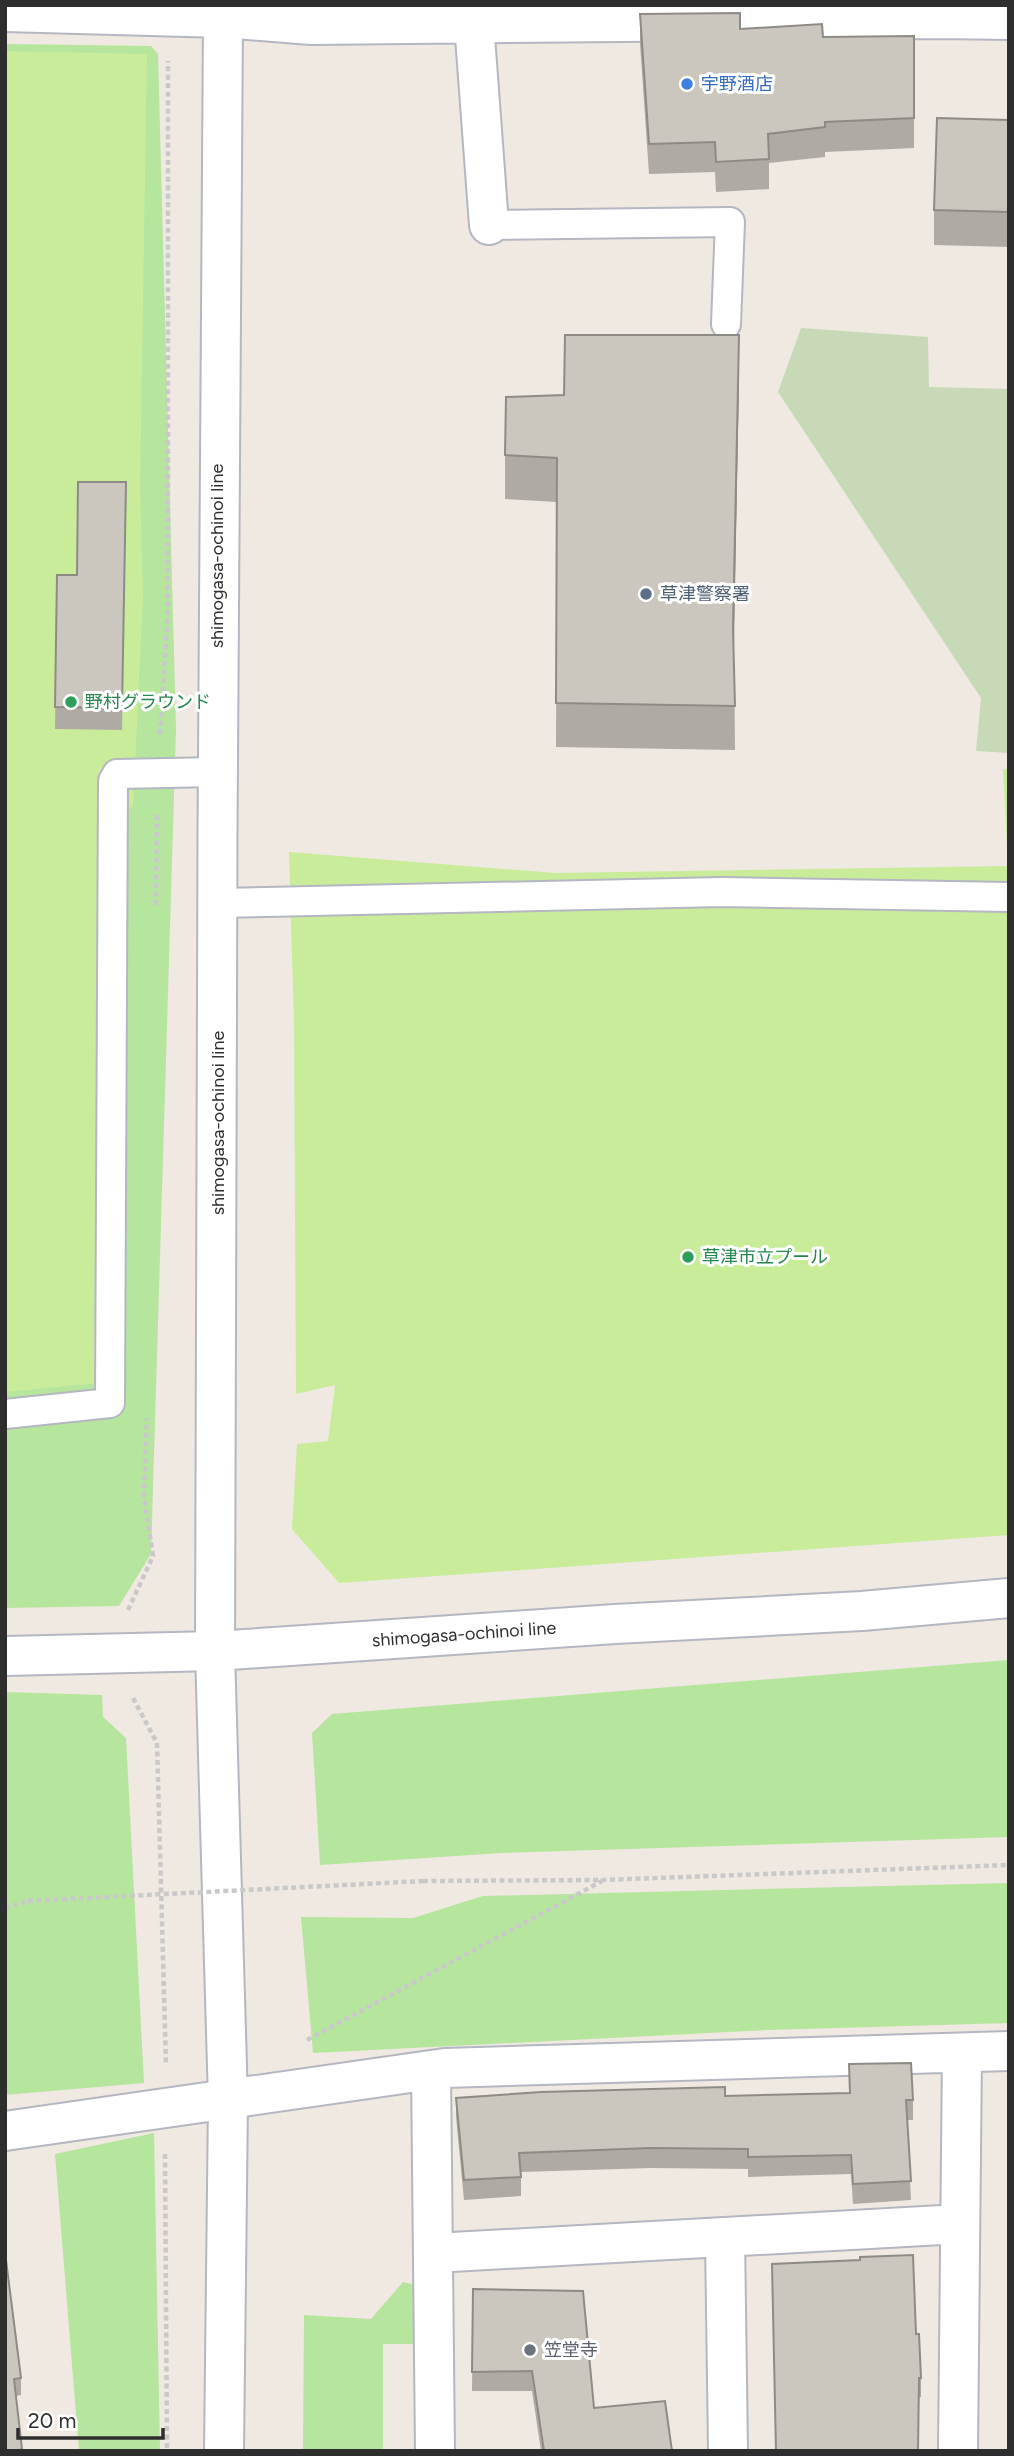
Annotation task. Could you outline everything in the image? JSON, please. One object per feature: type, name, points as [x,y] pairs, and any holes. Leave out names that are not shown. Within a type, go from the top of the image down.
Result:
[{"type":"street","points":[[5,12],[223,12],[290,25],[472,14],[941,12],[1009,20]]},
{"type":"street","name":"shimogasa-ochinoi line","points":[[223,12],[217,468],[215,1651],[615,1624],[862,1611],[1009,1598]]},
{"type":"street","points":[[472,14],[489,225]]},
{"type":"street","points":[[5,1656],[215,1651],[228,2101],[223,2451]]},
{"type":"street","points":[[5,2131],[445,2068],[1009,2051]]},
{"type":"street","points":[[958,2451],[962,2053]]},
{"type":"street","points":[[431,2070],[435,2451]]},
{"type":"street","points":[[434,2253],[960,2224]]},
{"type":"street","points":[[725,2237],[728,2451]]},
{"type":"lane","points":[[489,225],[730,222],[726,324]]},
{"type":"lane","points":[[5,1414],[110,1403],[113,781],[117,774],[218,772]]},
{"type":"lane","points":[[218,904],[722,892],[1009,897]]},
{"type":"path","points":[[160,744],[169,597],[167,48]]},
{"type":"path","points":[[5,1908],[28,1901],[422,1881],[603,1880],[1009,1865]]},
{"type":"path","points":[[297,2046],[603,1880]]},
{"type":"green space","name":"野村グラウンド","points":[[5,44],[151,46],[158,54],[176,729],[151,1554],[119,1606],[5,1608]]},
{"type":"green space","name":"野村グラウンド","points":[[5,51],[147,54],[140,487],[143,596],[133,807],[102,811],[98,1383],[5,1392]]},
{"type":"green space","points":[[801,328],[928,337],[929,387],[1009,389],[1009,753],[976,751],[981,698],[778,392]]},
{"type":"green space","name":"草津市立プール","points":[[1003,769],[1009,769],[1009,1535],[339,1583],[292,1529],[297,1444],[328,1441],[335,1385],[296,1394],[294,1023],[289,852],[555,873],[1008,866]]},
{"type":"green space","points":[[1009,1660],[1009,1837],[501,1853],[320,1865],[312,1733],[332,1714]]},
{"type":"green space","points":[[5,1692],[102,1695],[103,1717],[126,1738],[144,2083],[5,2095]]},
{"type":"green space","points":[[1009,1883],[1009,2023],[768,2030],[313,2053],[301,1917],[413,1918],[483,1896]]},
{"type":"green space","points":[[154,2133],[160,2451],[79,2451],[55,2154]]},
{"type":"green space","points":[[403,2282],[416,2285],[424,2344],[383,2344],[383,2451],[303,2451],[304,2315],[371,2319]]},
{"type":"building","points":[[740,13],[740,29],[822,24],[823,37],[914,36],[914,118],[825,122],[825,127],[768,134],[769,159],[716,162],[715,142],[649,144],[640,14]]},
{"type":"building","points":[[937,118],[1009,120],[1009,212],[934,210]]},
{"type":"building","name":"草津警察署","points":[[565,335],[739,335],[733,629],[735,706],[556,703],[557,458],[505,455],[506,397],[564,395]]},
{"type":"building","points":[[78,482],[126,482],[122,708],[55,707],[57,575],[77,575]]},
{"type":"building","points":[[911,2063],[913,2100],[906,2100],[911,2181],[853,2184],[851,2155],[748,2157],[748,2149],[651,2148],[519,2153],[521,2177],[464,2180],[456,2098],[541,2092],[725,2087],[725,2096],[850,2093],[849,2064]]},
{"type":"building","points":[[5,2252],[21,2378],[14,2379],[22,2449],[19,2451],[5,2451]]},
{"type":"building","points":[[913,2255],[916,2334],[919,2334],[921,2378],[918,2451],[776,2451],[772,2264]]},
{"type":"building","points":[[473,2289],[583,2291],[594,2408],[665,2401],[672,2451],[544,2451],[532,2371],[472,2372]]},
{"type":"place","name":"宇野酒店","points":[[687,84]]},
{"type":"place","name":"草津警察署","points":[[646,594]]},
{"type":"place","name":"野村グラウンド","points":[[71,702]]},
{"type":"place","name":"草津市立プール","points":[[688,1257]]},
{"type":"place","name":"笠堂寺","points":[[530,2350]]}]
